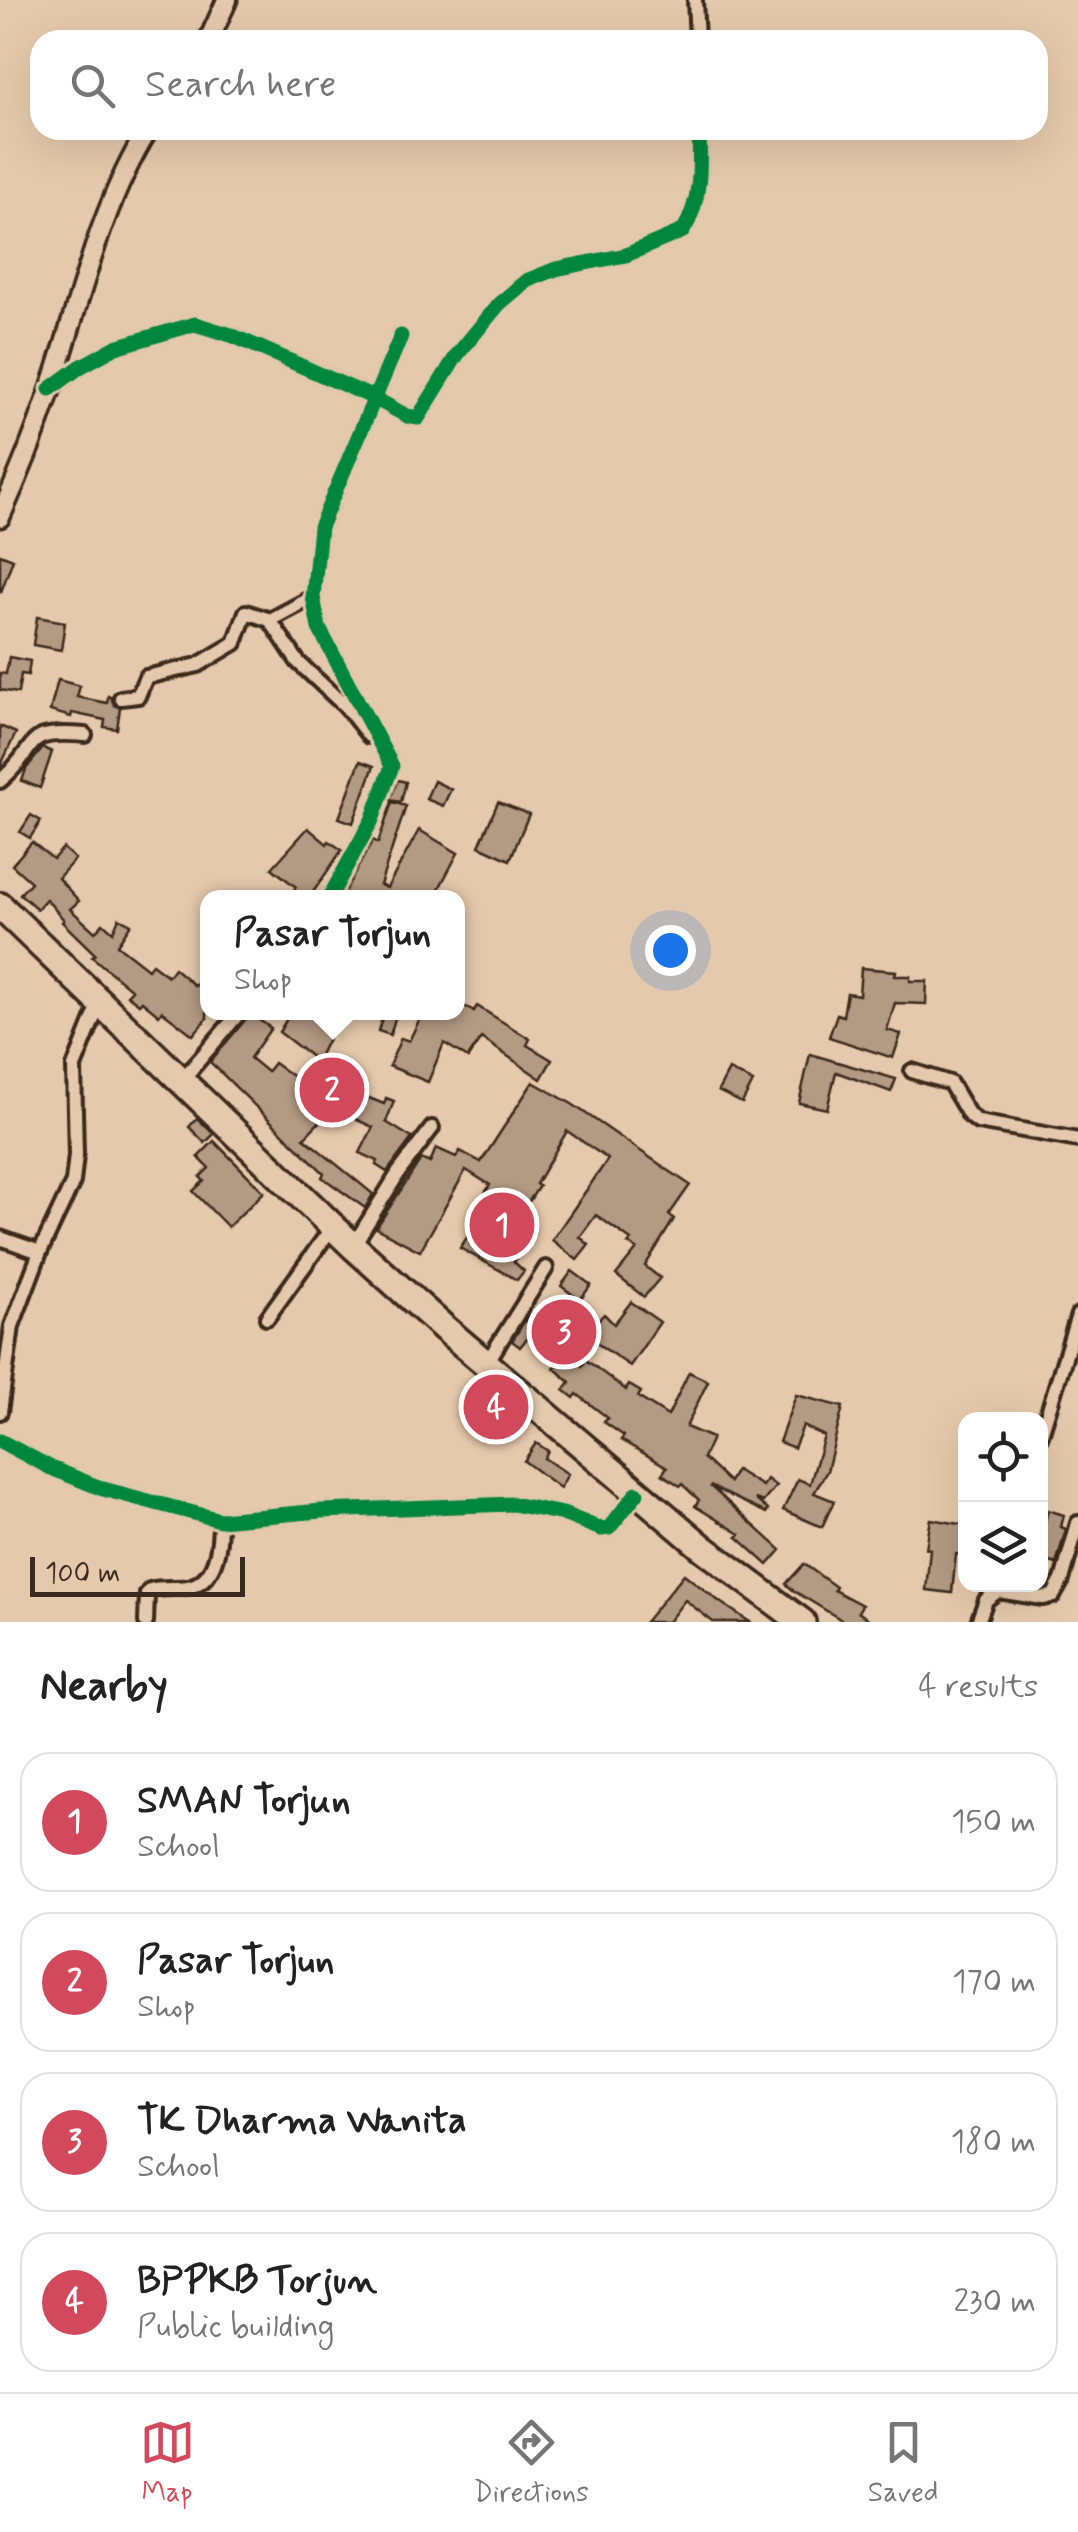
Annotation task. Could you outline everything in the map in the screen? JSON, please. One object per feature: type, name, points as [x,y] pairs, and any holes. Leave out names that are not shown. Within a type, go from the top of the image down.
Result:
[{"type":"highway","points":[[0,906],[353,1246],[486,1364],[788,1618]]},
{"type":"street","points":[[214,30],[227,0]]},
{"type":"street","points":[[696,0],[697,30]]},
{"type":"street","points":[[0,517],[50,390],[96,242],[116,190],[143,140]]},
{"type":"street","points":[[50,390],[80,367],[116,348],[194,324],[231,336],[418,418],[457,355],[499,304],[526,281],[556,269],[626,255],[683,230],[696,200],[699,140]]},
{"type":"street","points":[[333,890],[372,820],[392,766],[319,628],[313,598],[320,527],[401,336]]},
{"type":"street","points":[[270,620],[313,598]]},
{"type":"street","points":[[121,698],[138,696],[146,676],[198,665],[235,643],[246,612],[270,620],[298,662],[348,708],[392,766]]},
{"type":"street","points":[[0,780],[40,736],[85,735]]},
{"type":"street","points":[[0,1412],[12,1326],[40,1252],[73,1182],[74,1067],[100,1002]]},
{"type":"street","points":[[182,1080],[233,1020]]},
{"type":"street","points":[[912,1071],[950,1083],[969,1115],[978,1122],[1078,1140]]},
{"type":"street","points":[[353,1246],[432,1128]]},
{"type":"street","points":[[268,1318],[332,1226]]},
{"type":"street","points":[[0,1238],[40,1252]]},
{"type":"street","points":[[486,1364],[546,1268]]},
{"type":"street","points":[[1048,1412],[1078,1314]]},
{"type":"street","points":[[0,1441],[51,1468],[104,1489],[220,1520],[306,1512],[513,1504],[609,1528],[638,1492]]},
{"type":"street","points":[[146,1622],[150,1590],[192,1586],[210,1571],[216,1557],[220,1520]]},
{"type":"street","points":[[1016,1592],[1052,1596],[1062,1580],[1078,1523]]},
{"type":"street","points":[[978,1622],[992,1592]]},
{"type":"building","points":[[0,554],[13,559],[1,592],[0,592]]},
{"type":"building","points":[[37,617],[65,622],[61,650],[33,645]]},
{"type":"building","points":[[9,657],[30,661],[28,675],[21,674],[18,693],[0,690],[0,673],[6,674]]},
{"type":"building","points":[[58,680],[80,686],[77,697],[107,703],[108,696],[111,697],[120,708],[117,729],[104,727],[105,720],[50,711]]},
{"type":"building","points":[[0,726],[16,733],[0,767]]},
{"type":"building","points":[[43,748],[52,752],[40,788],[22,781],[26,769]]},
{"type":"building","points":[[360,761],[374,766],[353,823],[339,818]]},
{"type":"building","points":[[398,780],[406,782],[401,802],[390,800]]},
{"type":"building","points":[[434,781],[451,789],[443,806],[426,799]]},
{"type":"building","points":[[392,802],[406,806],[380,885],[387,888],[419,830],[458,853],[438,890],[345,890],[373,840],[378,843]]},
{"type":"building","points":[[498,802],[529,814],[510,860],[479,846]]},
{"type":"building","points":[[31,815],[41,821],[30,838],[20,832]]},
{"type":"building","points":[[308,828],[327,844],[329,841],[342,850],[314,890],[294,890],[296,887],[272,868]]},
{"type":"building","points":[[32,842],[53,859],[63,848],[75,859],[58,878],[79,901],[70,909],[95,932],[103,923],[113,932],[119,918],[131,924],[117,945],[148,969],[152,964],[168,976],[174,968],[195,986],[200,980],[200,1020],[205,1020],[193,1035],[162,1011],[159,1015],[127,995],[132,990],[92,957],[95,954],[62,922],[46,899],[37,909],[20,894],[31,882],[12,865]]},
{"type":"building","points":[[861,968],[896,971],[895,976],[910,976],[910,981],[927,981],[926,1004],[895,1003],[887,1030],[901,1034],[893,1058],[829,1037],[837,1014],[843,1016],[847,993],[859,995]]},
{"type":"building","points":[[465,1006],[474,1011],[477,1006],[530,1039],[527,1045],[552,1060],[541,1079],[481,1038],[468,1058],[444,1043],[428,1082],[389,1066],[401,1038],[409,1041],[419,1020],[465,1020]]},
{"type":"building","points":[[245,1020],[259,1020],[271,1028],[250,1058],[267,1072],[274,1063],[308,1087],[326,1059],[350,1075],[324,1117],[304,1138],[373,1194],[365,1208],[322,1177],[324,1173],[210,1062]]},
{"type":"building","points":[[286,1020],[337,1020],[317,1061],[279,1032]]},
{"type":"building","points":[[381,1020],[395,1020],[390,1035],[378,1031]]},
{"type":"building","points":[[810,1054],[896,1079],[891,1092],[836,1072],[827,1109],[799,1103]]},
{"type":"building","points":[[729,1070],[753,1082],[742,1103],[718,1091]]},
{"type":"building","points":[[533,1082],[690,1185],[669,1215],[674,1219],[645,1266],[660,1278],[644,1297],[616,1275],[637,1249],[628,1244],[631,1240],[596,1215],[580,1237],[589,1245],[577,1260],[552,1240],[608,1159],[567,1131],[516,1221],[534,1234],[514,1262],[524,1271],[517,1280],[460,1248],[478,1221],[470,1216],[490,1185],[466,1170],[420,1251],[376,1228],[421,1159],[430,1163],[436,1148],[456,1157],[460,1151],[481,1162]]},
{"type":"building","points":[[364,1096],[384,1104],[386,1098],[394,1101],[386,1122],[412,1138],[387,1172],[376,1165],[378,1161],[360,1153],[373,1127],[355,1119]]},
{"type":"building","points":[[197,1118],[214,1134],[205,1143],[189,1127]]},
{"type":"building","points":[[214,1141],[264,1192],[228,1227],[193,1191],[204,1181],[200,1177],[209,1168],[198,1157]]},
{"type":"building","points":[[572,1271],[591,1285],[580,1300],[561,1286]]},
{"type":"building","points":[[631,1302],[660,1322],[630,1366],[598,1344],[588,1331],[604,1314],[614,1324]]},
{"type":"building","points":[[527,1317],[538,1325],[520,1347],[512,1341]]},
{"type":"building","points":[[567,1353],[582,1366],[586,1360],[626,1390],[629,1385],[641,1392],[638,1397],[668,1416],[689,1372],[708,1381],[686,1427],[712,1438],[703,1458],[729,1482],[736,1470],[762,1486],[767,1479],[776,1486],[763,1502],[755,1499],[768,1510],[766,1513],[710,1486],[781,1550],[768,1565],[737,1537],[740,1534],[695,1506],[699,1500],[682,1484],[662,1474],[667,1467],[621,1440],[624,1436],[604,1422],[608,1418],[577,1394],[574,1398],[564,1390],[570,1382],[554,1368]]},
{"type":"building","points":[[496,1393],[509,1404],[495,1424],[481,1414]]},
{"type":"building","points":[[796,1395],[843,1407],[827,1471],[814,1493],[834,1501],[822,1527],[783,1510],[798,1479],[810,1484],[824,1436],[803,1426],[794,1448],[779,1442]]},
{"type":"building","points":[[536,1443],[548,1451],[544,1458],[568,1474],[560,1488],[524,1461]]},
{"type":"building","points":[[1048,1510],[1064,1515],[1061,1527],[1066,1529],[1056,1564],[1048,1562]]},
{"type":"building","points":[[931,1519],[958,1524],[952,1593],[926,1590],[930,1549],[926,1548]]},
{"type":"building","points":[[804,1564],[836,1587],[834,1590],[862,1605],[858,1612],[873,1622],[845,1622],[794,1591],[786,1584]]},
{"type":"building","points":[[684,1574],[750,1622],[713,1622],[685,1600],[668,1622],[645,1622]]},
{"type":"cycle path","points":[[50,389],[116,347],[195,324],[231,335],[418,418],[457,355],[499,304],[526,281],[556,269],[626,255],[683,231],[697,195],[699,140]]},
{"type":"cycle path","points":[[333,890],[372,820],[392,766],[319,628],[313,597],[320,527],[401,336]]},
{"type":"cycle path","points":[[0,1441],[103,1489],[220,1520],[321,1511],[513,1504],[563,1514],[601,1529],[609,1528],[637,1493]]},
{"type":"place","name":"Pasar Torjun","points":[[332,1090]]},
{"type":"place","name":"SMAN Torjun","points":[[502,1225]]},
{"type":"place","name":"TK Dharma Wanita","points":[[564,1332]]},
{"type":"place","name":"BPPKB Torjun","points":[[496,1407]]}]
